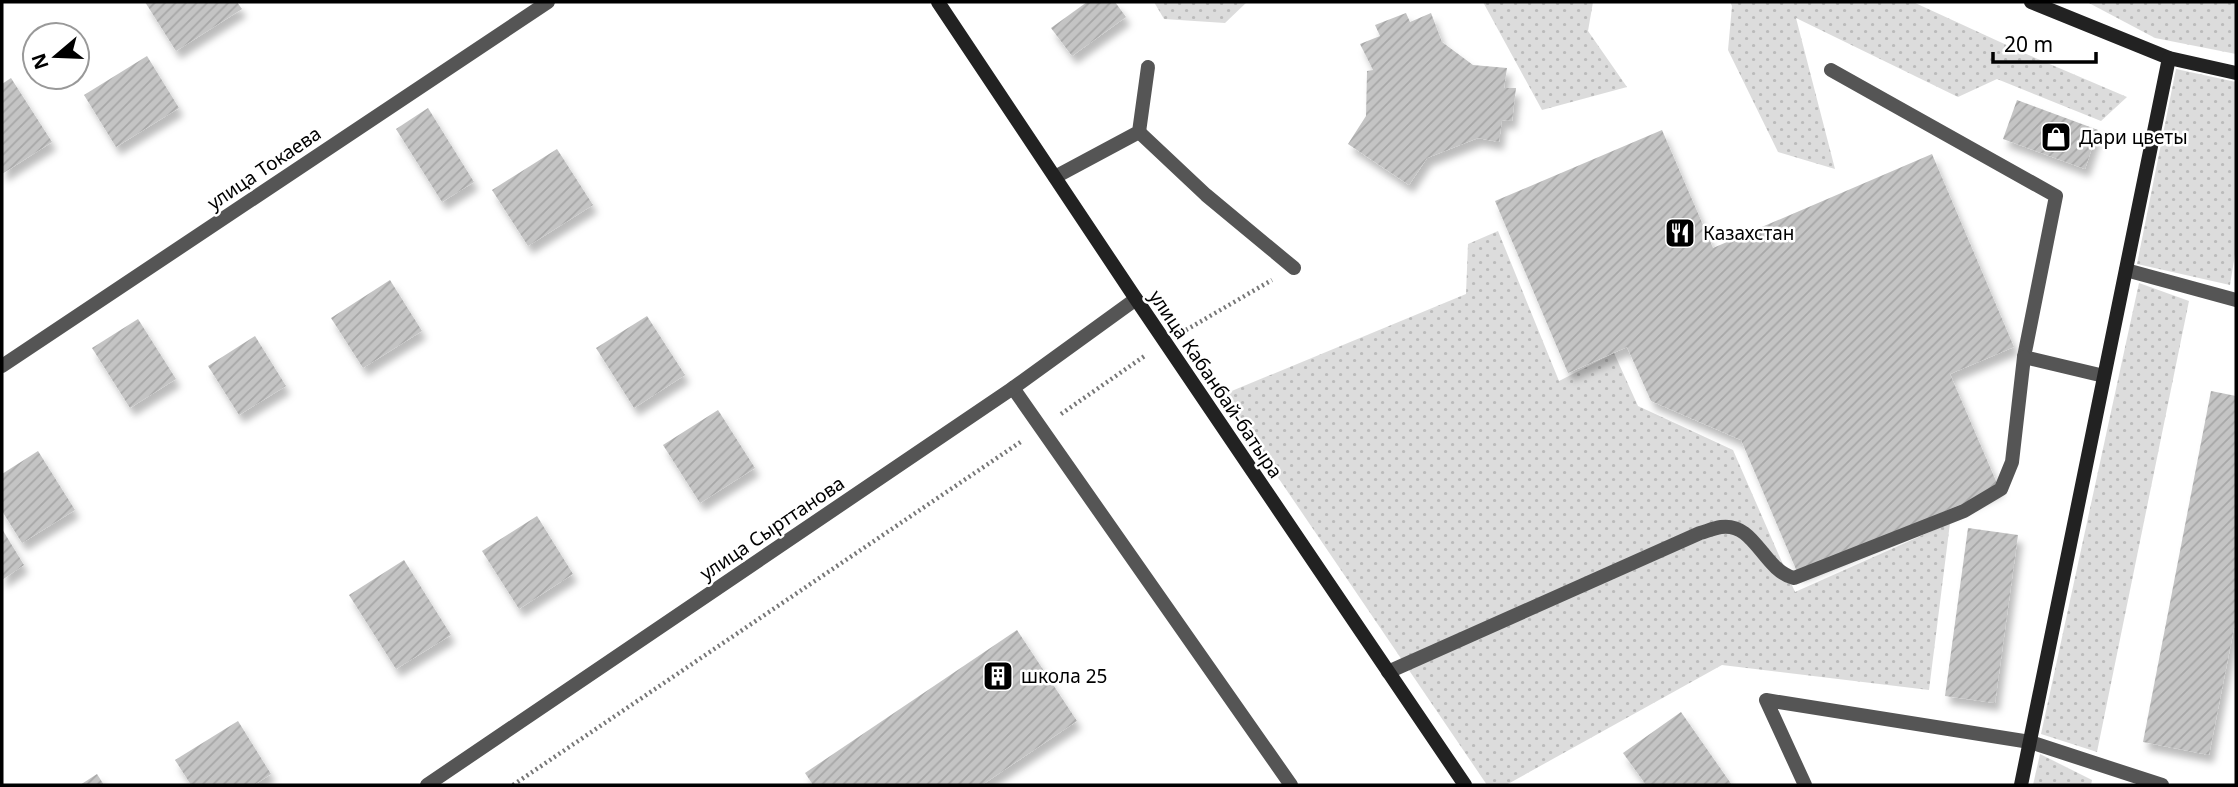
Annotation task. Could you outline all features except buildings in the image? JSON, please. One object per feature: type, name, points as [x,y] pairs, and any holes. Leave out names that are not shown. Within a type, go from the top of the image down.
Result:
[{"type":"main road","name":"улица Кабанбай-батыра","points":[[938,2],[1465,785]]},
{"type":"main road","points":[[2031,2],[2169,58],[2236,73]]},
{"type":"main road","points":[[2021,785],[2169,58]]},
{"type":"street","name":"улица Токаева","points":[[2,366],[548,2]]},
{"type":"street","points":[[1139,132],[1148,66]]},
{"type":"street","points":[[1388,672],[1700,533],[1724,526],[1738,528],[1750,537],[1765,558],[1786,576],[1794,578],[1964,511],[2001,489],[2012,462],[2024,357],[2056,196],[1831,70]]},
{"type":"street","points":[[1055,177],[1139,132]]},
{"type":"street","points":[[1139,132],[1206,195],[1293,268]]},
{"type":"street","points":[[2126,270],[2236,300]]},
{"type":"street","name":"улица Сырттанова","points":[[428,785],[1013,388],[1136,299]]},
{"type":"street","points":[[2024,357],[2104,376]]},
{"type":"street","points":[[1013,388],[1292,785]]},
{"type":"street","points":[[1805,785],[1766,700],[2030,742],[2162,785]]},
{"type":"path","points":[[513,785],[1041,429],[1165,342],[1293,268]]},
{"type":"shaded area","points":[[1154,2],[1247,2],[1225,23],[1164,19]]},
{"type":"shaded area","points":[[1483,2],[1593,2],[1588,31],[1627,87],[1542,110]]},
{"type":"shaded area","points":[[1730,2],[1913,2],[2127,97],[2101,121],[1997,79],[1958,97],[1796,18],[1835,169],[1778,152],[1728,50],[1732,6]]},
{"type":"shaded area","points":[[2087,2],[2236,2],[2236,54],[2155,38]]},
{"type":"shaded area","points":[[2176,69],[2236,82],[2236,248],[2230,285],[2137,264]]},
{"type":"shaded area","points":[[1498,231],[1559,381],[1614,353],[1638,406],[1733,450],[1795,592],[1950,523],[1929,690],[1722,665],[1506,785],[1487,785],[1222,395],[1466,294],[1468,244]]},
{"type":"shaded area","points":[[2139,283],[2189,301],[2097,752],[2041,734]]},
{"type":"shaded area","points":[[2040,754],[2092,780],[2091,785],[2033,785]]},
{"type":"place","name":"Дари цветы","points":[[2056,137]]},
{"type":"place","name":"Казахстан","points":[[1680,233]]},
{"type":"place","name":"школа 25","points":[[998,676]]}]
